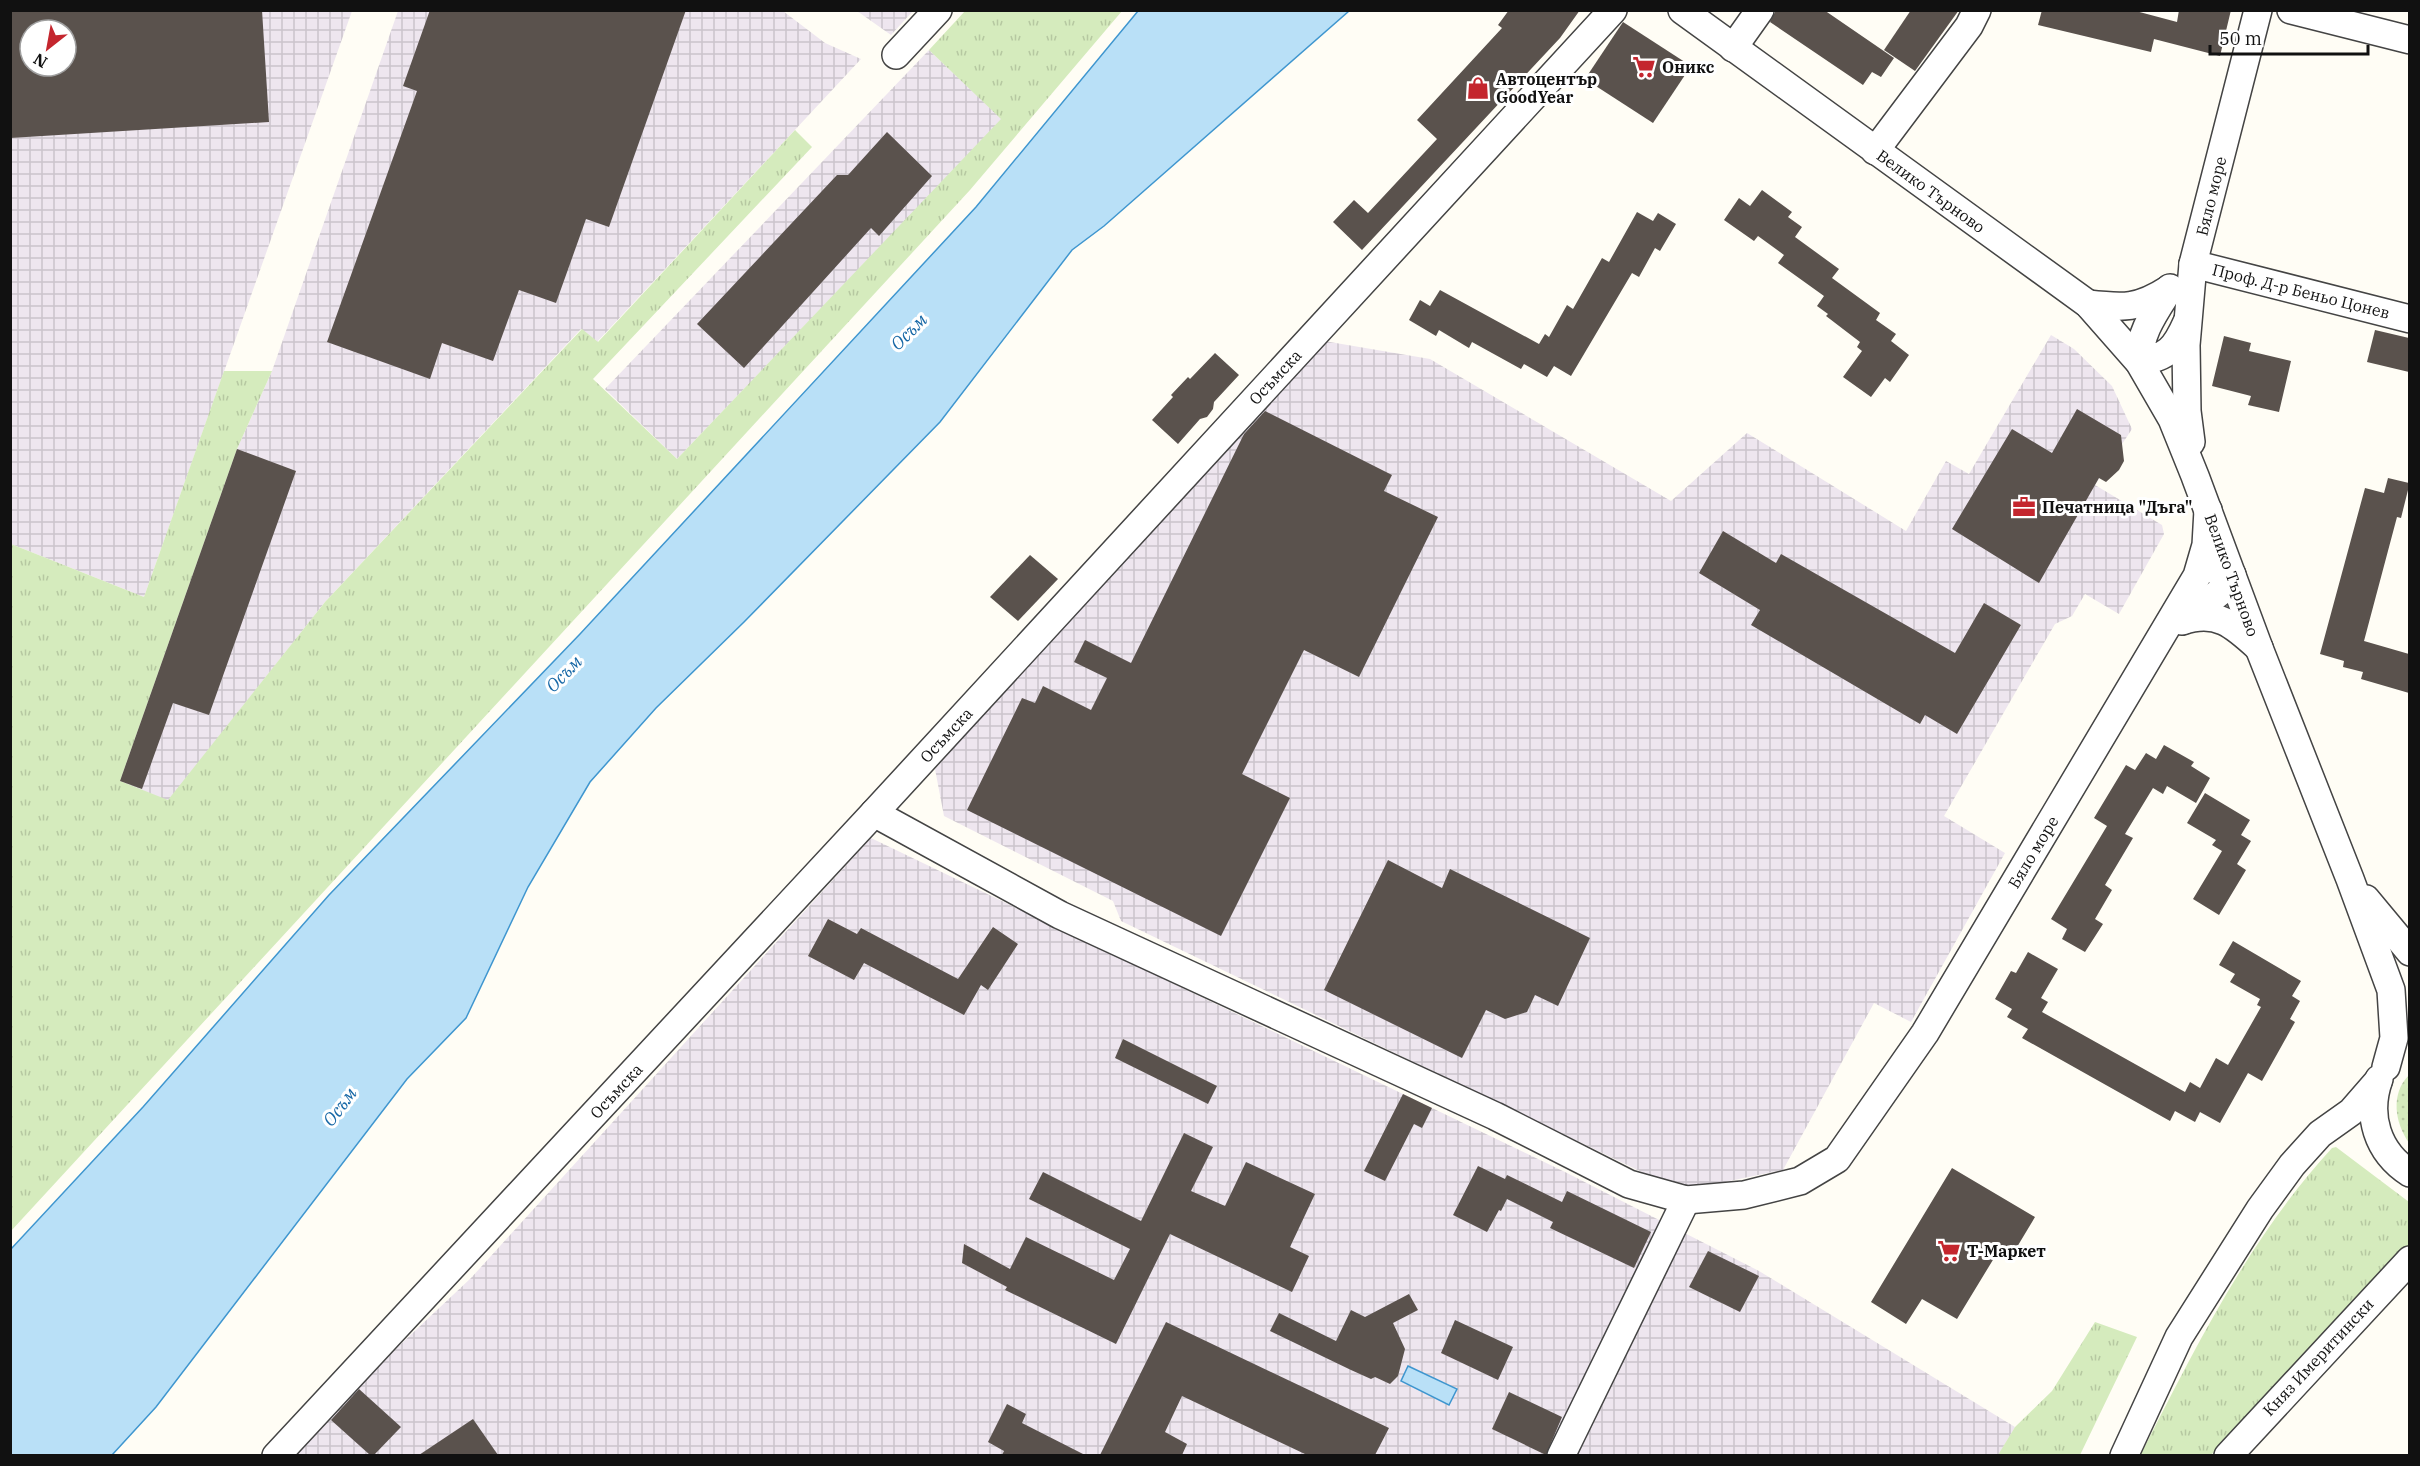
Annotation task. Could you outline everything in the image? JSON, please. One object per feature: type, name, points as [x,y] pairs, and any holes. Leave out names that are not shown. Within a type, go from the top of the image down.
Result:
[{"type":"street","points":[[896,54],[938,10]]},
{"type":"street","name":"Осъмска","points":[[276,1455],[874,813],[1612,10]]},
{"type":"street","name":"Велико Търново","points":[[1683,10],[1732,48],[2088,304],[2139,362],[2172,419],[2195,476],[2391,990],[2396,1057],[2373,1104],[2375,1127],[2384,1148],[2398,1166],[2409,1173]]},
{"type":"street","points":[[1732,48],[1760,10]]},
{"type":"street","points":[[1875,151],[1969,26],[1977,10]]},
{"type":"street","name":"Бяло море","points":[[2088,304],[2123,308],[2151,301],[2170,288],[2193,264],[2258,10]]},
{"type":"street","points":[[2291,10],[2409,40]]},
{"type":"street","points":[[2193,264],[2186,345],[2187,411],[2195,476]]},
{"type":"street","name":"Проф. Д-р Беньо Цонев","points":[[2193,264],[2409,319]]},
{"type":"street","points":[[2170,288],[2148,321],[2139,348],[2139,362],[2159,358],[2177,345],[2188,321]]},
{"type":"street","name":"Бяло море","points":[[1686,1200],[1744,1195],[1800,1181],[1837,1159],[1925,1034],[2174,627],[2188,591],[2197,576],[2206,544],[2208,510]]},
{"type":"street","points":[[2174,627],[2226,588],[2232,576],[2216,573],[2201,579],[2188,591]]},
{"type":"street","points":[[2174,627],[2208,615],[2235,626],[2259,648]]},
{"type":"street","points":[[874,813],[1060,915],[1495,1116],[1629,1184],[1686,1200],[1561,1455]]},
{"type":"street","points":[[2350,879],[2399,934],[2409,952]]},
{"type":"street","points":[[2124,1455],[2179,1337],[2260,1209],[2292,1165],[2320,1134],[2351,1112],[2396,1057]]},
{"type":"street","name":"Княз Имеритински","points":[[2228,1455],[2409,1260]]},
{"type":"shaded area","points":[[10,11],[352,11],[144,597],[11,544]]},
{"type":"shaded area","points":[[398,11],[783,11],[825,43],[861,59],[597,342],[581,329],[325,602],[168,801],[120,781],[237,449],[272,371]]},
{"type":"shaded area","points":[[857,11],[913,11],[891,35]]},
{"type":"shaded area","points":[[929,50],[1002,119],[677,459],[605,389]]},
{"type":"shaded area","points":[[2051,335],[2074,349],[2112,386],[2132,429],[2095,485],[2162,525],[2164,534],[2119,614],[2085,594],[2072,616],[2055,624],[1944,816],[2005,853],[1911,1022],[1874,1003],[1783,1170],[1681,1191],[1121,921],[1113,901],[944,816],[935,769],[1257,407],[1324,341],[1430,359],[1671,501],[1747,433],[1906,531],[1946,461],[1969,474]]},
{"type":"shaded area","points":[[871,838],[1567,1173],[1759,1271],[2015,1427],[1998,1456],[282,1456],[471,1278]]},
{"type":"green space","points":[[965,11],[1122,11],[970,190],[11,1231],[11,544],[144,597],[224,371],[272,371],[237,449],[120,781],[168,800],[325,602],[582,329],[598,342],[795,130],[812,147],[593,379],[677,459],[1001,119],[929,50]]},
{"type":"green space","points":[[2409,1075],[2409,1143],[2400,1127],[2397,1100],[2399,1091]]},
{"type":"green space","points":[[2336,1147],[2409,1202],[2409,1245],[2211,1455],[2140,1456],[2203,1335],[2250,1256],[2302,1182],[2332,1148]]},
{"type":"green space","points":[[2095,1322],[2137,1337],[2080,1455],[1998,1455],[2015,1427],[2052,1391]]},
{"type":"water","name":"Осъм","points":[[1138,11],[1349,11],[1104,226],[1072,250],[940,422],[744,622],[656,708],[590,782],[528,887],[466,1018],[407,1079],[156,1407],[112,1455],[11,1455],[11,1249],[143,1107],[329,895],[580,634],[976,207]]},
{"type":"water","points":[[1408,1366],[1457,1389],[1449,1405],[1401,1381]]},
{"type":"building","points":[[10,10],[262,10],[269,122],[10,138]]},
{"type":"building","points":[[430,10],[686,10],[609,227],[586,219],[556,303],[519,290],[493,361],[442,343],[430,379],[327,342],[417,91],[403,86]]},
{"type":"building","points":[[1509,10],[1580,10],[1560,38],[1362,250],[1333,222],[1354,200],[1368,213],[1437,139],[1417,120],[1502,28],[1498,25]]},
{"type":"building","points":[[1776,10],[1824,10],[1894,58],[1881,77],[1872,72],[1863,85],[1770,22]]},
{"type":"building","points":[[1911,10],[1959,10],[1915,71],[1884,50]]},
{"type":"building","points":[[2042,10],[2132,10],[2177,22],[2179,10],[2231,10],[2220,56],[2154,39],[2151,52],[2038,25]]},
{"type":"building","points":[[1623,22],[1691,66],[1653,123],[1585,79]]},
{"type":"building","points":[[887,132],[932,176],[879,236],[871,228],[744,368],[697,324],[837,175],[848,175]]},
{"type":"building","points":[[1762,190],[1792,212],[1788,217],[1802,227],[1795,237],[1839,269],[1832,278],[1880,313],[1876,320],[1896,334],[1891,341],[1909,355],[1890,382],[1885,378],[1871,397],[1843,377],[1862,351],[1857,347],[1860,342],[1826,316],[1828,314],[1817,306],[1824,296],[1778,263],[1784,255],[1758,236],[1754,241],[1724,220],[1739,198],[1750,206]]},
{"type":"building","points":[[1637,212],[1653,221],[1658,213],[1676,224],[1660,251],[1655,248],[1639,277],[1632,273],[1571,376],[1554,366],[1547,377],[1524,364],[1521,369],[1472,342],[1469,348],[1439,330],[1436,336],[1409,320],[1420,300],[1430,306],[1440,290],[1539,344],[1545,334],[1549,337],[1567,305],[1573,309],[1602,258],[1609,262]]},
{"type":"building","points":[[2375,330],[2409,338],[2409,372],[2367,362]]},
{"type":"building","points":[[2224,336],[2251,343],[2249,351],[2291,361],[2279,412],[2248,405],[2251,396],[2212,386]]},
{"type":"building","points":[[1215,353],[1239,375],[1214,402],[1213,409],[1207,417],[1200,419],[1178,444],[1152,420],[1173,397],[1171,395]]},
{"type":"building","name":"Печатница \"Дъга\"","points":[[2077,409],[2121,435],[2124,461],[2119,470],[2106,482],[2099,478],[2039,583],[1952,529],[2012,429],[2052,453]]},
{"type":"building","points":[[1265,411],[1392,475],[1384,491],[1438,517],[1359,677],[1304,650],[1242,774],[1290,798],[1221,936],[967,810],[1022,698],[1035,703],[1043,686],[1091,710],[1107,678],[1074,662],[1085,640],[1131,663],[1244,434]]},
{"type":"building","points":[[237,449],[296,471],[209,715],[173,703],[142,789],[120,781]]},
{"type":"building","points":[[2388,478],[2409,483],[2409,486],[2401,518],[2397,517],[2364,641],[2409,654],[2409,693],[2361,679],[2363,672],[2343,667],[2344,661],[2320,654],[2365,488],[2384,493]]},
{"type":"building","points":[[1723,531],[1776,563],[1781,554],[1955,653],[1984,603],[2021,625],[1957,734],[1925,715],[1920,724],[1751,625],[1760,610],[1699,573]]},
{"type":"building","points":[[1030,555],[1058,579],[1018,621],[990,597]]},
{"type":"building","points":[[2164,745],[2194,762],[2191,766],[2210,778],[2196,803],[2167,786],[2163,794],[2153,788],[2125,834],[2133,838],[2105,885],[2112,890],[2095,919],[2103,924],[2085,952],[2062,939],[2067,929],[2051,919],[2107,826],[2094,818],[2126,765],[2135,770],[2146,753],[2156,759]]},
{"type":"building","points":[[2205,793],[2250,820],[2241,835],[2251,841],[2237,864],[2246,870],[2219,915],[2193,899],[2222,851],[2212,845],[2216,840],[2187,823]]},
{"type":"building","points":[[1388,860],[1442,888],[1450,869],[1590,938],[1558,1006],[1535,995],[1527,1012],[1505,1019],[1486,1010],[1462,1058],[1324,990]]},
{"type":"building","points":[[828,919],[857,934],[861,928],[958,979],[993,927],[1018,944],[988,990],[981,985],[964,1015],[864,963],[854,980],[808,956]]},
{"type":"building","points":[[2233,941],[2301,981],[2292,996],[2300,1001],[2290,1019],[2295,1022],[2262,1081],[2248,1073],[2220,1123],[2200,1112],[2195,1122],[2175,1111],[2170,1121],[2022,1038],[2028,1029],[2007,1017],[2012,1009],[1995,999],[2011,971],[2016,973],[2028,952],[2058,969],[2041,998],[2048,1002],[2042,1012],[2185,1092],[2190,1082],[2200,1088],[2216,1058],[2228,1065],[2261,1007],[2257,1005],[2260,999],[2230,982],[2235,974],[2219,965]]},
{"type":"building","points":[[1123,1039],[1217,1086],[1208,1104],[1115,1058]]},
{"type":"building","points":[[1403,1094],[1432,1108],[1422,1128],[1414,1124],[1385,1181],[1364,1171]]},
{"type":"building","points":[[1184,1133],[1213,1147],[1191,1191],[1225,1206],[1246,1162],[1315,1194],[1290,1247],[1309,1256],[1292,1292],[1170,1234],[1116,1344],[1005,1290],[1007,1287],[962,1263],[964,1244],[1010,1269],[1026,1237],[1114,1280],[1130,1249],[1029,1199],[1043,1172],[1141,1221]]},
{"type":"building","points":[[1478,1166],[1505,1179],[1507,1175],[1562,1202],[1567,1191],[1651,1232],[1634,1268],[1550,1228],[1553,1222],[1507,1199],[1487,1232],[1453,1215]]},
{"type":"building","points":[[1952,1168],[2035,1217],[2014,1252],[2002,1245],[1957,1319],[1922,1299],[1906,1324],[1871,1302]]},
{"type":"building","points":[[1708,1251],[1759,1276],[1740,1312],[1689,1287]]},
{"type":"building","points":[[1409,1294],[1418,1310],[1393,1323],[1405,1349],[1398,1376],[1390,1384],[1375,1377],[1371,1379],[1270,1331],[1279,1313],[1336,1341],[1351,1310],[1365,1317]]},
{"type":"building","points":[[1455,1320],[1513,1347],[1498,1380],[1441,1353]]},
{"type":"building","points":[[1166,1322],[1389,1428],[1375,1455],[1307,1455],[1182,1396],[1165,1432],[1187,1444],[1182,1455],[1100,1455]]},
{"type":"building","points":[[359,1389],[401,1427],[374,1455],[370,1455],[331,1420]]},
{"type":"building","points":[[1509,1392],[1562,1417],[1546,1455],[1492,1429]]},
{"type":"building","points":[[1007,1404],[1026,1414],[1022,1423],[1085,1455],[1002,1455],[1004,1451],[988,1442]]},
{"type":"building","points":[[473,1419],[498,1455],[419,1455]]},
{"type":"place","name":"Оникс","points":[[1644,67]]},
{"type":"place","name":"Автоцентър GoodYear","points":[[1478,88]]},
{"type":"place","name":"Печатница \"Дъга\"","points":[[2024,507]]},
{"type":"place","name":"Т-Маркет","points":[[1949,1251]]}]
